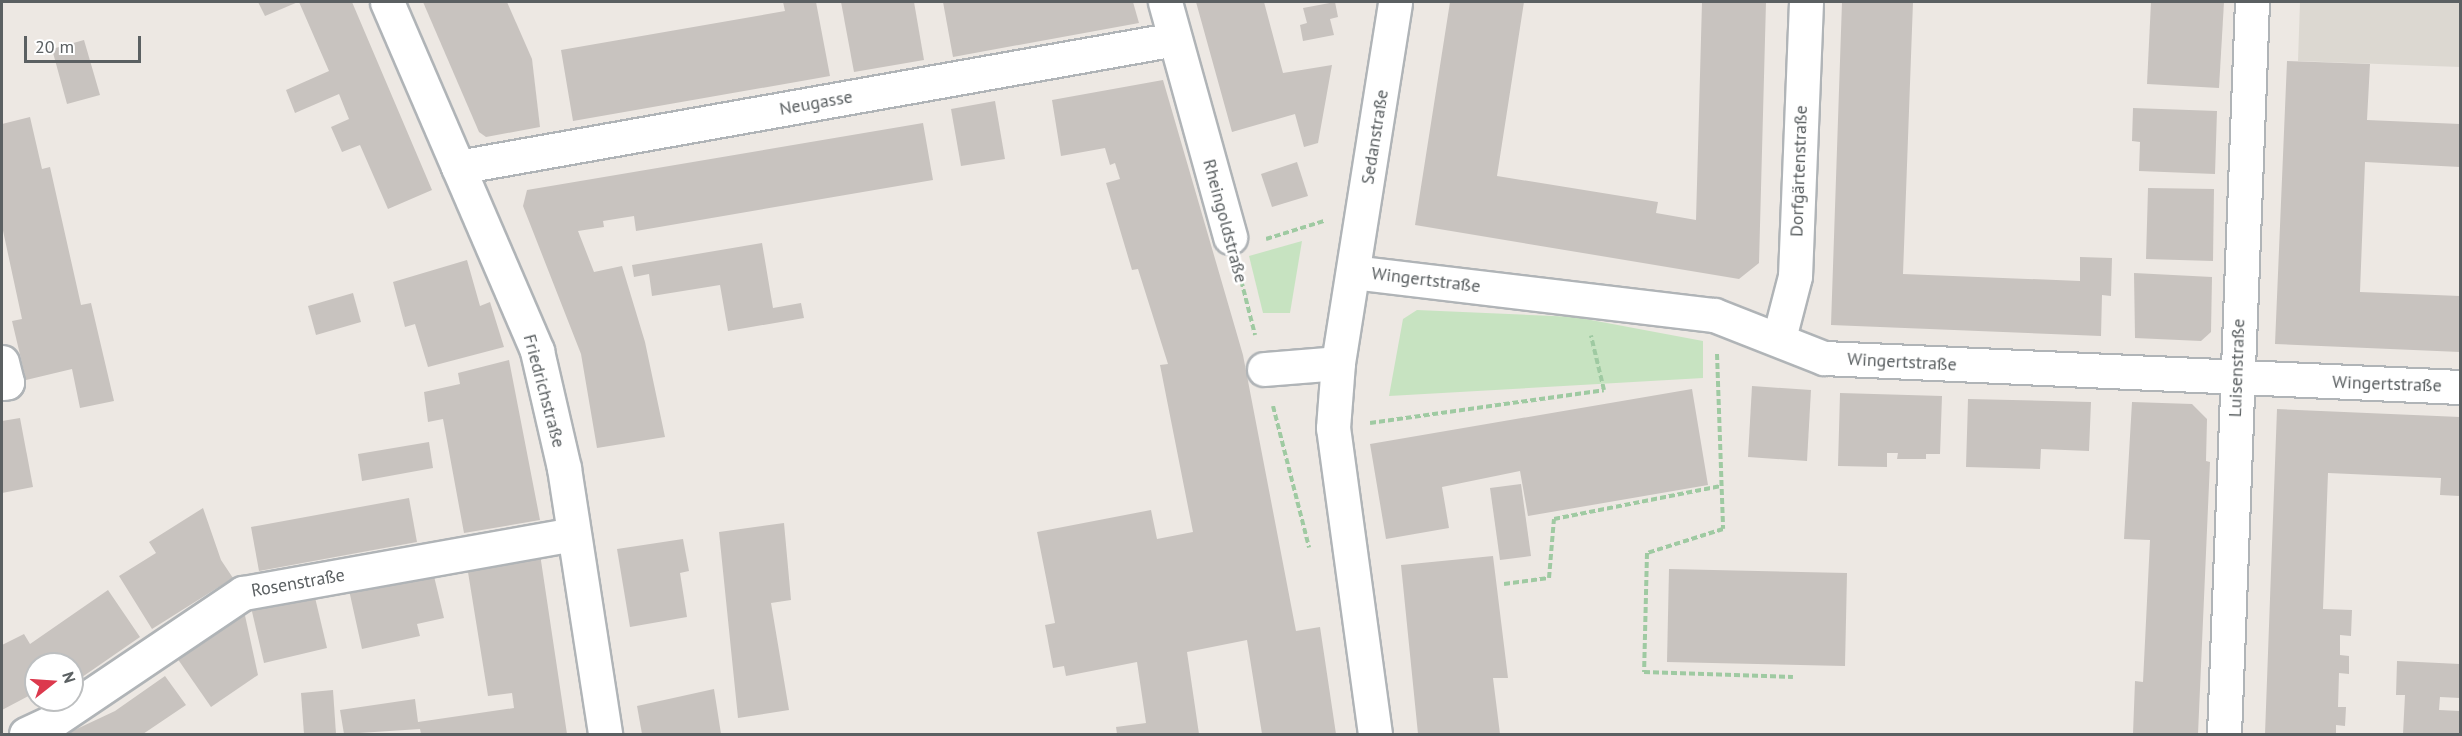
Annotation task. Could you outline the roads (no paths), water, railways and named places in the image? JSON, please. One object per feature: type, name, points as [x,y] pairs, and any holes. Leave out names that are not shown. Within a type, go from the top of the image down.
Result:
[{"type":"street","name":"Friedrichstraße","points":[[387,2],[537,351],[564,468],[605,735]]},
{"type":"street","name":"Rheingoldstraße","points":[[1165,2],[1232,243]]},
{"type":"street","name":"Sedanstraße","points":[[1353,272],[1395,2]]},
{"type":"street","name":"Dorfgärtenstraße","points":[[1779,338],[1795,276],[1806,2]]},
{"type":"street","name":"Luisenstraße","points":[[2224,735],[2252,2]]},
{"type":"street","name":"Neugasse","points":[[458,167],[1174,39]]},
{"type":"street","name":"Wingertstraße","points":[[1353,272],[1714,315],[1779,338],[1824,358],[2460,387]]},
{"type":"street","points":[[1353,272],[1338,363],[1333,429],[1375,735]]},
{"type":"street","points":[[2,362],[6,382],[2,383]]},
{"type":"street","points":[[1264,369],[1338,363]]},
{"type":"street","name":"Rosenstraße","points":[[26,735],[50,723],[243,593],[573,534]]}]
